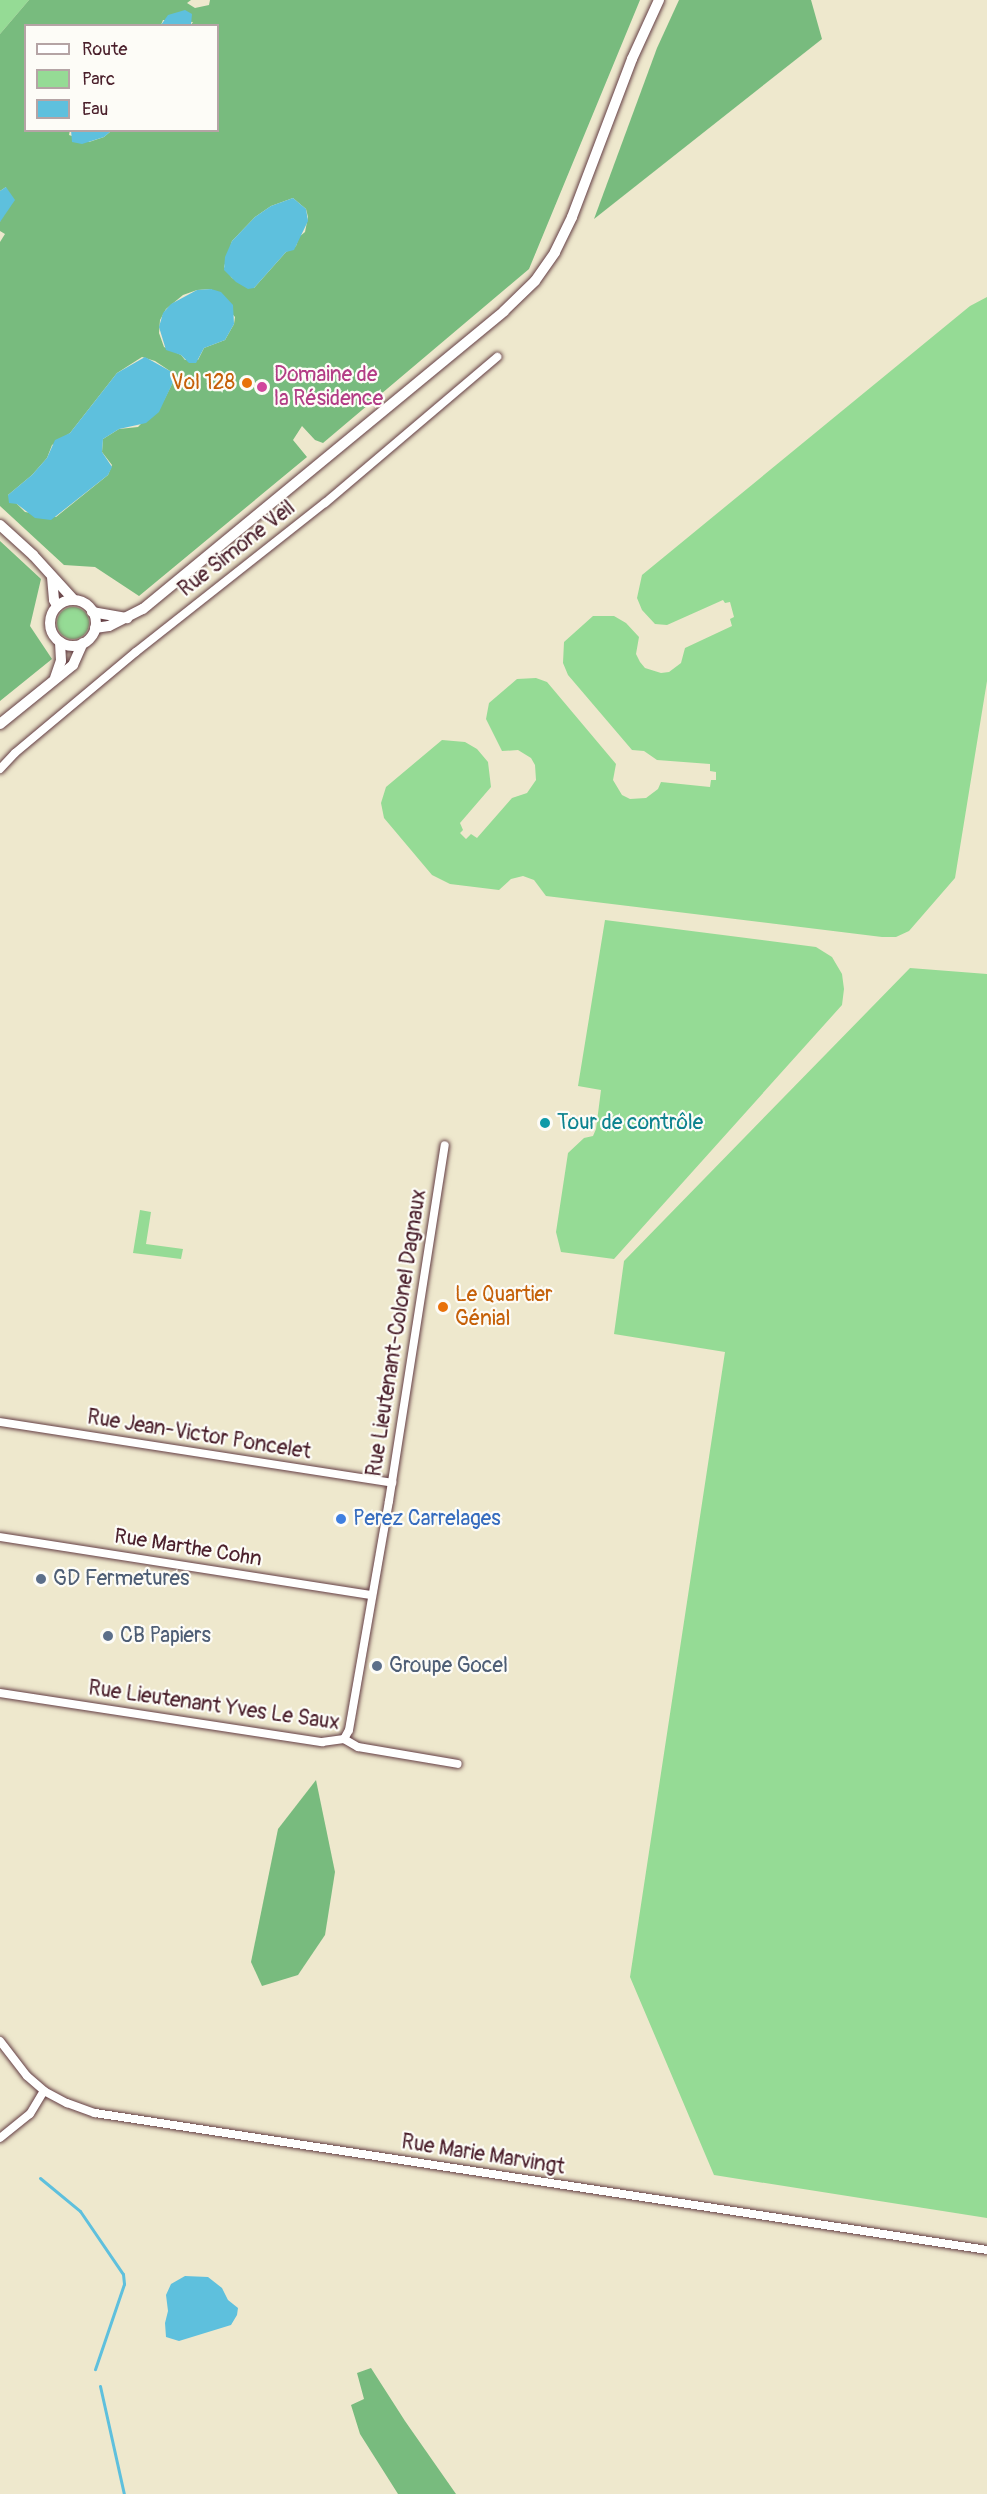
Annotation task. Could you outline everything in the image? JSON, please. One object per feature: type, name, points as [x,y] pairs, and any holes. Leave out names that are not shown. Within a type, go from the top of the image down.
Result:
[{"type":"main road","points":[[0,724],[73,665],[83,643],[95,628],[109,626],[144,609],[504,310],[535,281],[555,252],[572,217],[632,59],[659,0]]},
{"type":"main road","points":[[0,525],[74,600],[85,604],[92,612],[95,628]]},
{"type":"main road","points":[[52,577],[54,600],[57,606]]},
{"type":"main road","points":[[53,681],[61,661],[60,642],[50,626],[50,619],[57,606],[74,600]]},
{"type":"main road","points":[[92,612],[128,618]]},
{"type":"main road","points":[[60,642],[70,646],[83,643]]},
{"type":"street","name":"Rue Simone Veil","points":[[0,769],[15,753],[136,652],[325,502],[497,357]]},
{"type":"street","name":"Rue Lieutenant-Colonel Dagnaux","points":[[345,1739],[349,1730],[392,1484],[445,1145]]},
{"type":"street","name":"Rue Jean-Victor Poncelet","points":[[0,1422],[392,1484]]},
{"type":"street","name":"Rue Marthe Cohn","points":[[0,1537],[371,1595]]},
{"type":"street","name":"Rue Lieutenant Yves Le Saux","points":[[0,1693],[322,1742],[345,1739],[358,1747],[458,1764]]},
{"type":"street","name":"Rue Marie Marvingt","points":[[0,2041],[27,2076],[44,2091],[67,2103],[95,2113],[987,2250]]},
{"type":"street","points":[[0,2139],[30,2114],[44,2091]]},
{"type":"green space","points":[[0,0],[29,0],[0,34]]},
{"type":"green space","points":[[29,0],[191,0],[187,3],[195,8],[209,5],[210,0],[640,0],[529,269],[323,443],[315,440],[302,426],[293,440],[307,457],[139,596],[95,567],[64,565],[0,506],[0,242],[5,234],[0,231],[0,222],[6,187],[0,191],[0,34]],"holes":[[[293,198],[306,209],[308,217],[305,232],[299,237],[296,246],[286,252],[254,288],[232,278],[224,267],[232,241],[255,217],[271,206]],[[211,289],[235,317],[234,324],[225,340],[204,348],[198,360],[185,360],[181,355],[164,347],[159,333],[160,320],[166,309],[183,295],[197,290]],[[142,357],[155,361],[170,371],[174,380],[164,400],[138,427],[119,429],[103,439],[102,452],[112,465],[108,475],[56,517],[25,512],[8,495],[32,475],[47,458],[52,445],[70,433],[117,373]]]},
{"type":"green space","points":[[679,0],[811,0],[822,39],[594,219],[657,48]]},
{"type":"green space","points":[[987,297],[987,681],[955,878],[909,931],[896,937],[882,937],[546,896],[534,880],[523,876],[511,879],[499,890],[450,884],[432,875],[384,818],[381,803],[386,787],[442,740],[465,742],[477,749],[488,762],[491,787],[460,823],[463,830],[460,833],[466,839],[471,834],[477,838],[512,798],[527,793],[536,780],[535,765],[531,758],[518,750],[502,751],[486,719],[489,703],[517,679],[536,678],[547,682],[616,764],[613,780],[622,795],[630,799],[646,798],[658,789],[661,782],[710,787],[711,780],[716,780],[716,772],[710,771],[710,764],[657,760],[644,751],[632,750],[568,675],[563,663],[564,642],[593,616],[614,616],[626,623],[639,637],[636,654],[640,662],[645,668],[661,673],[669,672],[681,663],[685,648],[732,626],[730,619],[734,617],[730,602],[725,603],[723,600],[667,625],[655,624],[642,610],[637,598],[642,575],[970,306]]},
{"type":"green space","points":[[0,541],[41,579],[30,626],[52,659],[0,701]]},
{"type":"green space","points":[[73,607],[84,612],[89,623],[84,634],[73,639],[62,634],[57,623],[62,612]]},
{"type":"green space","points":[[605,920],[816,947],[832,957],[842,974],[844,989],[842,1005],[614,1259],[561,1252],[556,1232],[568,1153],[584,1138],[593,1136],[596,1129],[601,1090],[578,1086]]},
{"type":"green space","points":[[910,968],[987,974],[987,2218],[714,2175],[630,1977],[725,1352],[614,1334],[624,1261]]},
{"type":"green space","points":[[140,1210],[151,1212],[146,1244],[183,1249],[181,1259],[133,1253]]},
{"type":"green space","points":[[316,1780],[335,1872],[325,1935],[298,1975],[262,1986],[251,1962],[278,1829]]},
{"type":"green space","points":[[371,2368],[456,2494],[398,2494],[360,2434],[351,2405],[364,2399],[357,2373]]},
{"type":"water","points":[[185,10],[192,14],[191,24],[162,24],[168,15]]},
{"type":"water","points":[[71,132],[110,132],[104,137],[82,144],[72,142]]},
{"type":"water","points":[[6,187],[15,200],[0,222],[0,191]]},
{"type":"water","points":[[293,198],[306,209],[308,221],[294,250],[286,252],[254,288],[248,289],[236,282],[224,270],[225,257],[232,241],[255,217],[271,206]]},
{"type":"water","points":[[211,289],[221,292],[233,305],[234,324],[225,340],[204,348],[196,363],[189,363],[181,355],[166,350],[159,327],[163,313],[171,304],[197,290]]},
{"type":"water","points":[[145,357],[170,371],[174,380],[159,412],[146,423],[119,429],[103,439],[102,452],[112,467],[108,475],[51,520],[35,518],[17,504],[9,503],[8,495],[32,475],[47,458],[55,440],[70,433],[117,373]]},
{"type":"water","points":[[185,2276],[208,2277],[222,2288],[228,2300],[238,2308],[231,2325],[179,2341],[166,2337],[165,2323],[168,2311],[166,2295],[171,2284]]},
{"type":"waterway","points":[[40,2178],[80,2211],[123,2274],[124,2284],[95,2369]]},
{"type":"waterway","points":[[100,2386],[124,2494]]},
{"type":"place","name":"Vol 128","points":[[247,383]]},
{"type":"place","name":"Domaine de la Résidence","points":[[262,387]]},
{"type":"place","name":"Tour de contrôle","points":[[545,1123]]},
{"type":"place","name":"Le Quartier Génial","points":[[443,1307]]},
{"type":"place","name":"Perez Carrelages","points":[[341,1519]]},
{"type":"place","name":"GD Fermetures","points":[[41,1579]]},
{"type":"place","name":"CB Papiers","points":[[108,1636]]},
{"type":"place","name":"Groupe Gocel","points":[[377,1666]]}]
